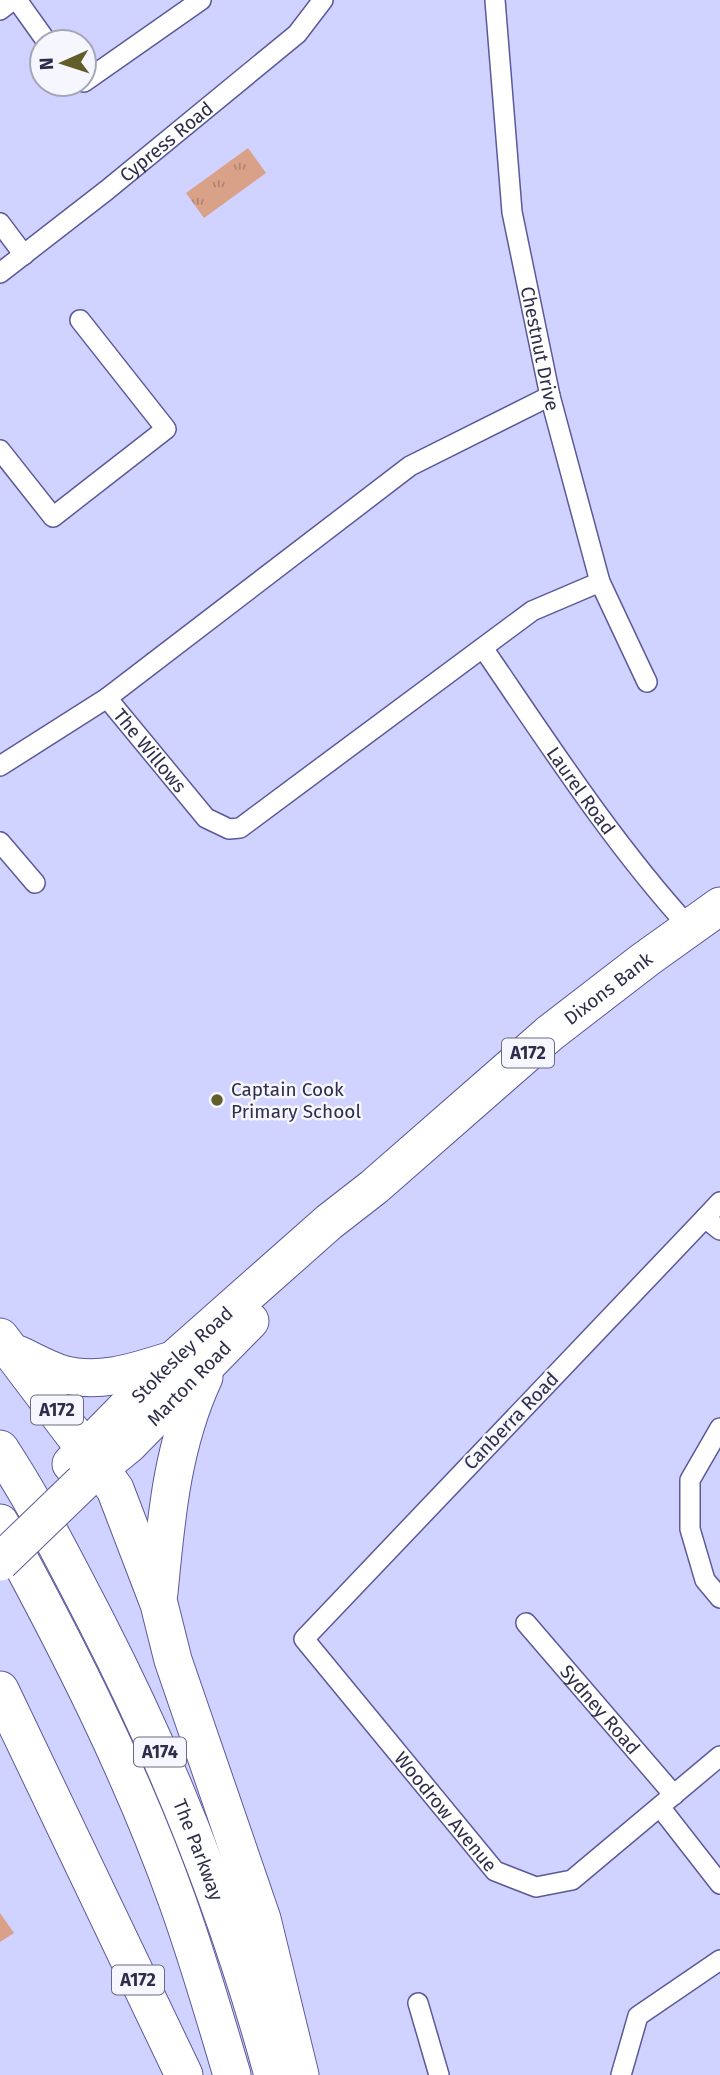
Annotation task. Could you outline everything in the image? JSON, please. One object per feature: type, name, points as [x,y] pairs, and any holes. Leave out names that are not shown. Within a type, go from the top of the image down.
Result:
[{"type":"highway","name":"Dixons Bank","points":[[374,1186],[550,1033],[720,906]]},
{"type":"highway","name":"Marton Road","points":[[85,1465],[128,1445],[211,1361],[235,1320],[340,1229],[374,1186]]},
{"type":"highway","name":"Stokesley Road","points":[[0,1562],[173,1360],[235,1320]]},
{"type":"highway","name":"A172","points":[[6,1344],[62,1374],[89,1378],[117,1376],[173,1360]]},
{"type":"highway","name":"A172","points":[[6,1344],[85,1465]]},
{"type":"highway","name":"A174","points":[[159,1604],[171,1486],[180,1439],[211,1361]]},
{"type":"highway","name":"The Parkway","points":[[0,1449],[73,1576],[154,1738],[190,1822],[228,1927],[273,2075]]},
{"type":"highway","name":"Stokesley Road","points":[[0,1534],[85,1465]]},
{"type":"highway","name":"A174","points":[[85,1465],[115,1489],[159,1604],[173,1660],[262,1919],[300,2075]]},
{"type":"highway","name":"The Parkway","points":[[0,1523],[98,1712],[136,1797],[178,1902],[232,2075]]},
{"type":"highway","name":"A172","points":[[0,1690],[184,2075]]},
{"type":"street","points":[[0,10],[15,0],[36,28]]},
{"type":"street","points":[[98,71],[201,0]]},
{"type":"street","name":"Cypress Road","points":[[0,273],[107,190],[297,34],[323,0]]},
{"type":"street","name":"Chestnut Drive","points":[[495,0],[512,212],[550,396],[600,582],[647,682]]},
{"type":"street","points":[[0,223],[24,255]]},
{"type":"street","points":[[0,450],[53,517],[166,429],[80,320]]},
{"type":"street","name":"The Willows","points":[[550,396],[410,466],[107,698],[206,818],[229,829],[240,828],[532,611],[600,582]]},
{"type":"street","name":"Laurel Road","points":[[483,648],[600,819],[689,928]]},
{"type":"street","points":[[0,766],[107,698]]},
{"type":"street","points":[[0,842],[35,883]]},
{"type":"street","name":"Canberra Road","points":[[304,1639],[712,1224],[720,1202]]},
{"type":"street","points":[[720,1429],[690,1480],[690,1529],[705,1580],[720,1598]]},
{"type":"street","name":"Sydney Road","points":[[526,1623],[667,1801],[720,1884]]},
{"type":"street","name":"Woodrow Avenue","points":[[304,1639],[495,1871],[536,1887],[572,1880],[720,1756]]},
{"type":"street","points":[[621,2075],[638,2016],[720,1960]]},
{"type":"street","points":[[418,2003],[439,2075]]},
{"type":"green space","points":[[248,148],[266,173],[204,218],[186,193]]},
{"type":"green space","points":[[0,1913],[14,1933],[0,1942]]},
{"type":"place","name":"Captain Cook Primary School","points":[[217,1100]]}]
